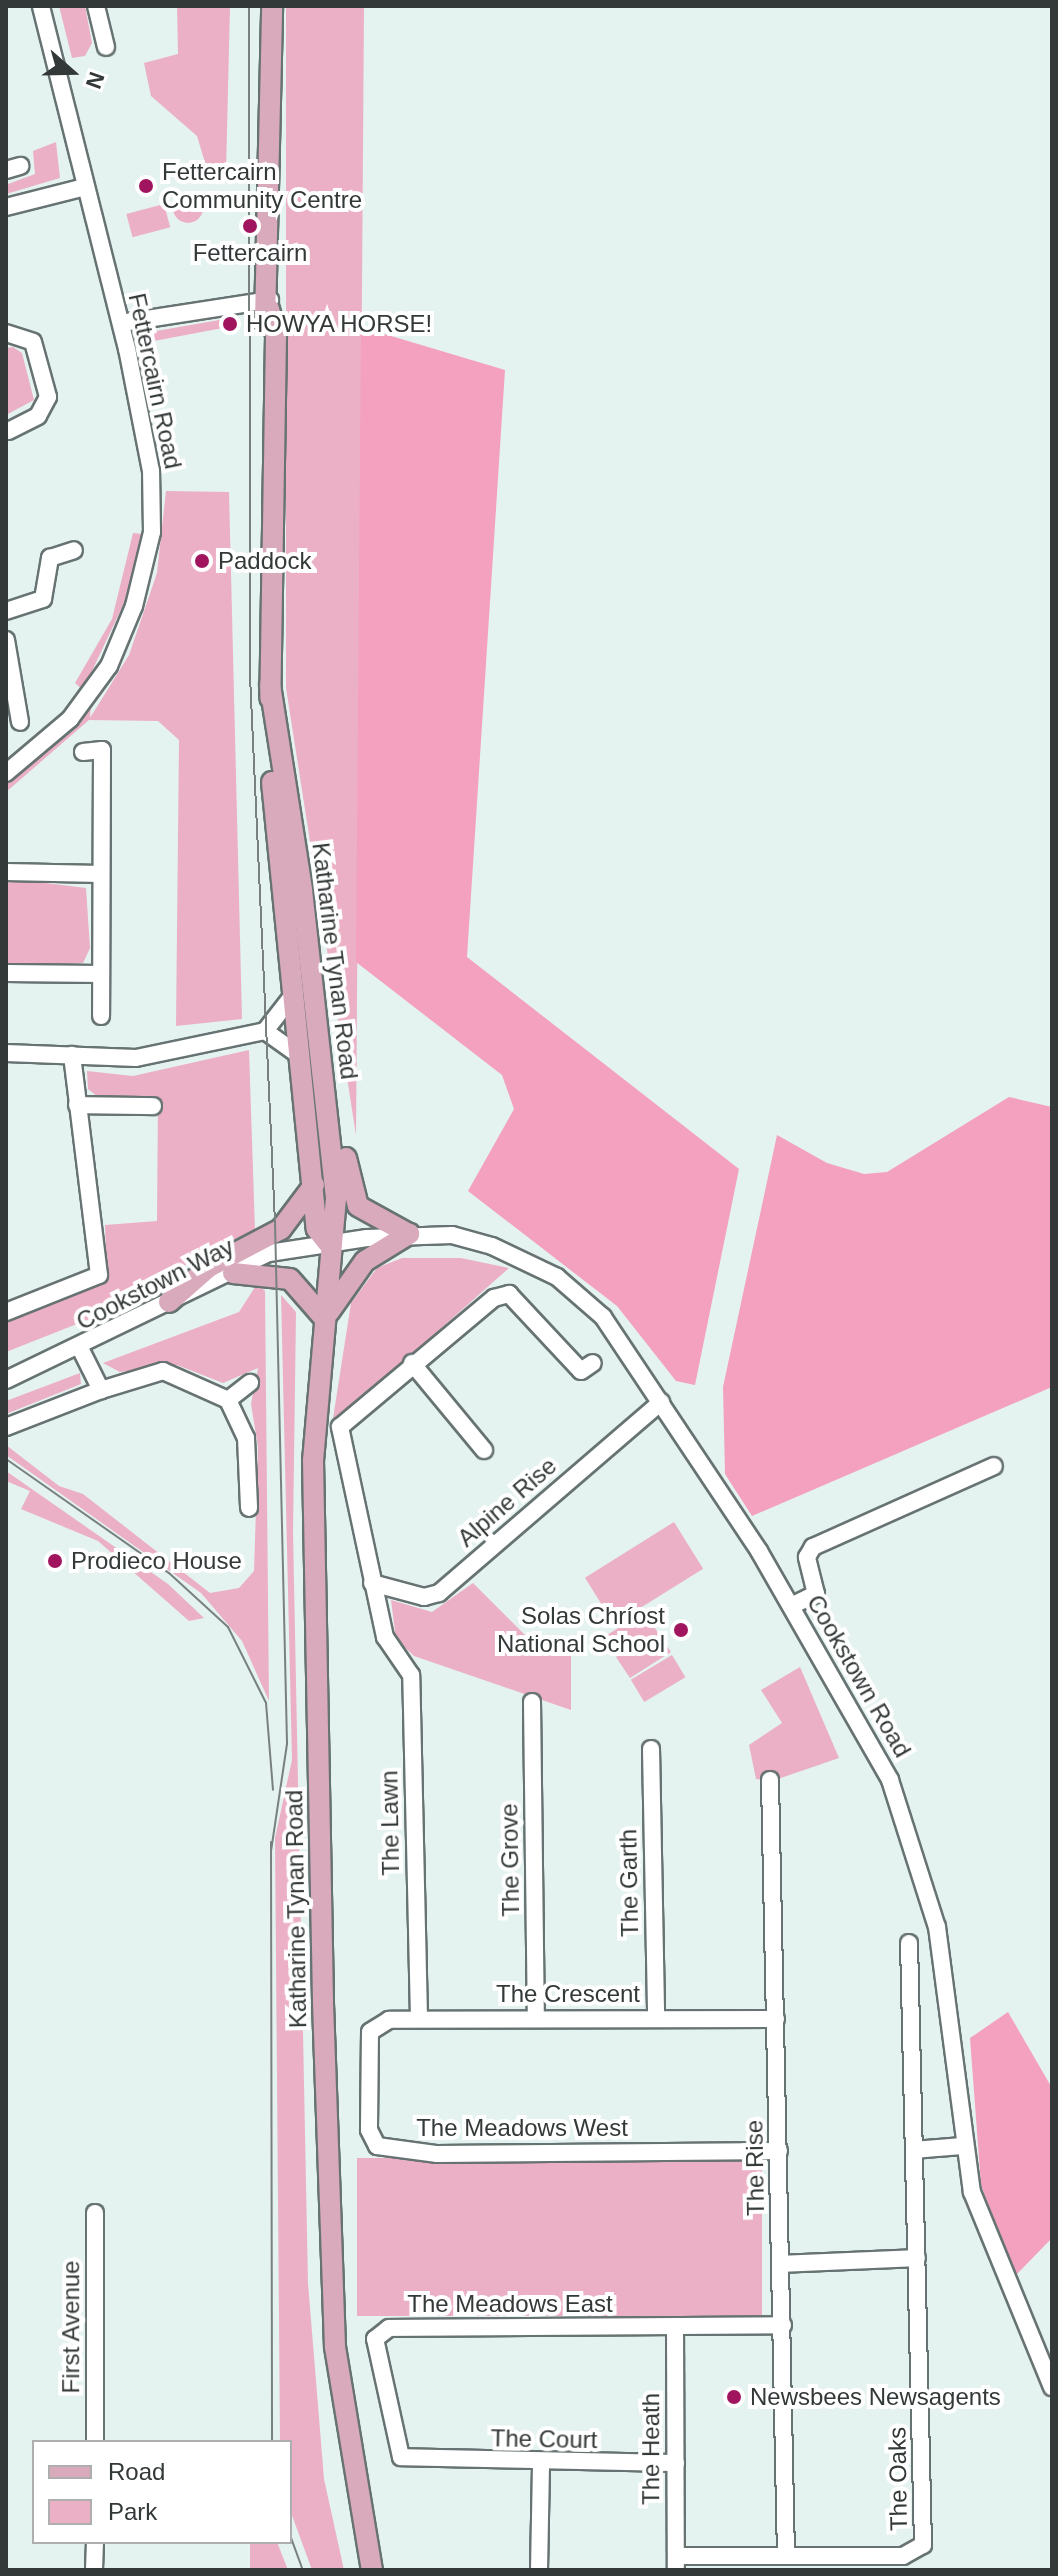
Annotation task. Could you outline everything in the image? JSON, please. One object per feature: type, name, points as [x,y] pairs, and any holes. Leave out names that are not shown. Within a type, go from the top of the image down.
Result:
[{"type":"main road","name":"Katharine Tynan Road","points":[[272,6],[270,304],[263,350],[269,413],[270,685],[275,827],[294,990],[312,1060],[317,1229],[328,1243]]},
{"type":"main road","name":"Katharine Tynan Road","points":[[270,685],[312,1060],[336,1198],[328,1243],[313,1472],[331,2284],[345,2439],[372,2570]]},
{"type":"main road","points":[[312,1060],[339,1094],[351,1195],[371,1217],[409,1234]]},
{"type":"main road","points":[[169,1302],[209,1267],[281,1229],[315,1182]]},
{"type":"main road","points":[[233,1273],[290,1279],[325,1319],[365,1261],[409,1234]]},
{"type":"street","name":"Fettercairn Road","points":[[6,773],[89,696],[122,640],[144,571],[153,491],[121,323],[41,6]]},
{"type":"street","points":[[96,6],[106,47]]},
{"type":"street","points":[[6,207],[85,187]]},
{"type":"street","points":[[121,323],[270,304]]},
{"type":"street","points":[[6,333],[33,342],[48,397],[38,416],[9,431]]},
{"type":"street","points":[[6,611],[43,599],[50,558],[74,550]]},
{"type":"street","points":[[6,640],[20,722]]},
{"type":"street","points":[[83,752],[102,750],[101,1016]]},
{"type":"street","points":[[6,872],[101,874]]},
{"type":"street","points":[[6,973],[100,974]]},
{"type":"street","name":"Katharine Tynan Road","points":[[265,1031],[294,990]]},
{"type":"street","points":[[6,1053],[145,1057],[265,1031],[290,1043],[312,1060]]},
{"type":"street","points":[[6,1312],[99,1275],[72,1055]]},
{"type":"street","points":[[77,1105],[153,1106]]},
{"type":"street","name":"Cookstown Road","points":[[328,1243],[409,1234],[492,1246],[557,1277],[603,1317],[791,1606],[890,1780],[929,1894],[954,2029],[962,2146],[988,2237],[1052,2387]]},
{"type":"street","name":"Cookstown Way","points":[[6,1380],[81,1350],[269,1253],[328,1243]]},
{"type":"street","points":[[372,1583],[340,1427],[412,1363],[494,1298],[509,1294],[581,1371],[593,1363]]},
{"type":"street","points":[[81,1350],[101,1390]]},
{"type":"street","points":[[412,1363],[484,1450]]},
{"type":"street","points":[[6,1427],[101,1390],[163,1371],[228,1400],[246,1438],[249,1508]]},
{"type":"street","points":[[228,1400],[250,1383]]},
{"type":"street","name":"Alpine Rise","points":[[372,1583],[424,1597],[439,1593],[661,1402]]},
{"type":"street","points":[[791,1606],[816,1594],[807,1557],[813,1547],[994,1466]]},
{"type":"street","name":"The Lawn","points":[[372,1583],[385,1637],[411,1675],[419,2018]]},
{"type":"street","name":"The Grove","points":[[532,1702],[536,2017]]},
{"type":"street","name":"The Garth","points":[[651,1749],[656,2018]]},
{"type":"street","name":"The Rise","points":[[770,1780],[786,2555]]},
{"type":"street","name":"The Oaks","points":[[676,2563],[786,2555],[903,2556],[923,2545],[909,1943]]},
{"type":"street","name":"The Crescent","points":[[369,2039],[379,2024],[419,2018],[776,2019]]},
{"type":"street","name":"The Meadows West","points":[[369,2039],[370,2138],[385,2149],[779,2151]]},
{"type":"street","points":[[914,2150],[962,2146]]},
{"type":"street","name":"First Avenue","points":[[95,2213],[95,2440]]},
{"type":"street","points":[[781,2264],[917,2258]]},
{"type":"street","name":"The Meadows East","points":[[411,2461],[393,2438],[375,2339],[380,2331],[783,2325]]},
{"type":"street","name":"The Heath","points":[[675,2327],[676,2563]]},
{"type":"street","name":"The Court","points":[[411,2461],[676,2463]]},
{"type":"street","points":[[539,2570],[541,2464]]},
{"type":"street","points":[[94,2570],[95,2544]]},
{"type":"green space","points":[[59,6],[85,6],[92,43],[85,56],[72,58]]},
{"type":"green space","points":[[177,6],[230,6],[226,172],[209,176],[197,136],[151,96],[144,63],[178,54]]},
{"type":"green space","points":[[286,6],[364,6],[356,1135],[286,688]]},
{"type":"green space","points":[[56,142],[60,178],[6,194],[8,184],[35,174],[33,151]]},
{"type":"green space","points":[[188,193],[199,197],[203,208],[199,219],[188,223],[177,219],[173,208],[177,197]]},
{"type":"green space","points":[[164,204],[170,227],[133,237],[126,214]]},
{"type":"green space","points":[[225,319],[228,327],[138,344],[145,333]]},
{"type":"green space","points":[[13,347],[22,353],[34,400],[6,415],[6,348]]},
{"type":"green space","points":[[166,491],[229,492],[242,1019],[176,1026],[179,740],[158,721],[89,720],[6,792],[6,784],[91,705],[90,718],[129,655],[157,573]]},
{"type":"green space","points":[[133,533],[143,534],[133,584],[83,690],[75,683],[112,619]]},
{"type":"green space","points":[[6,878],[86,888],[90,948],[83,963],[6,967]]},
{"type":"green space","points":[[249,1050],[255,1231],[205,1252],[125,1305],[6,1352],[6,1319],[107,1279],[105,1225],[157,1221],[158,1097],[98,1097],[88,1089],[87,1071],[133,1076]]},
{"type":"green space","points":[[402,1258],[461,1258],[509,1268],[332,1425],[351,1303],[377,1268]]},
{"type":"green space","points":[[257,1284],[265,1291],[269,1701],[242,1641],[201,1593],[6,1455],[6,1445],[59,1486],[83,1494],[210,1593],[239,1588],[254,1571],[258,1447],[251,1404],[258,1368],[223,1383],[177,1365],[120,1372],[103,1363],[239,1312]]},
{"type":"green space","points":[[281,1295],[296,1312],[293,1532],[308,2283],[324,2479],[344,2570],[312,2570],[292,2515],[292,2440],[280,2440],[275,1838],[292,1760]]},
{"type":"green space","points":[[80,1373],[81,1384],[6,1414],[6,1401]]},
{"type":"green space","points":[[6,1471],[168,1584],[204,1618],[189,1621],[98,1541],[21,1509],[30,1491],[6,1481]]},
{"type":"green space","points":[[674,1522],[703,1569],[614,1624],[585,1578]]},
{"type":"green space","points":[[473,1583],[529,1639],[571,1649],[571,1710],[414,1656],[396,1639],[391,1600],[432,1612]]},
{"type":"green space","points":[[644,1612],[671,1652],[630,1678],[616,1657],[643,1639],[618,1654],[607,1635]]},
{"type":"green space","points":[[672,1655],[685,1677],[644,1702],[631,1680]]},
{"type":"green space","points":[[800,1667],[839,1758],[772,1781],[756,1779],[749,1745],[782,1723],[761,1690]]},
{"type":"green space","points":[[357,2158],[762,2158],[762,2316],[357,2316]]},
{"type":"green space","points":[[250,2544],[278,2544],[288,2570],[250,2570]]},
{"type":"shaded area","points":[[361,327],[505,370],[467,957],[739,1169],[695,1385],[676,1381],[617,1306],[468,1191],[514,1109],[502,1075],[356,962]]},
{"type":"shaded area","points":[[1009,1097],[1052,1107],[1052,1387],[752,1516],[725,1474],[723,1387],[777,1135],[827,1163],[864,1174],[887,1172]]},
{"type":"shaded area","points":[[1008,2012],[1052,2088],[1052,2238],[1015,2276],[981,2185],[970,2038]]},
{"type":"tram line","points":[[249,6],[250,676],[275,1222],[287,1744],[271,1851]]},
{"type":"tram line","points":[[6,1459],[169,1573],[228,1627],[266,1703],[273,1790]]},
{"type":"tram line","points":[[271,1842],[272,2440]]},
{"type":"tram line","points":[[292,2540],[303,2570]]},
{"type":"place","name":"Fettercairn Community Centre","points":[[146,186]]},
{"type":"place","name":"Fettercairn","points":[[250,226]]},
{"type":"place","name":"HOWYA HORSE!","points":[[230,324]]},
{"type":"place","name":"Paddock","points":[[202,561]]},
{"type":"place","name":"Prodieco House","points":[[55,1561]]},
{"type":"place","name":"Solas Chríost National School","points":[[681,1630]]},
{"type":"place","name":"Newsbees Newsagents","points":[[734,2397]]}]
